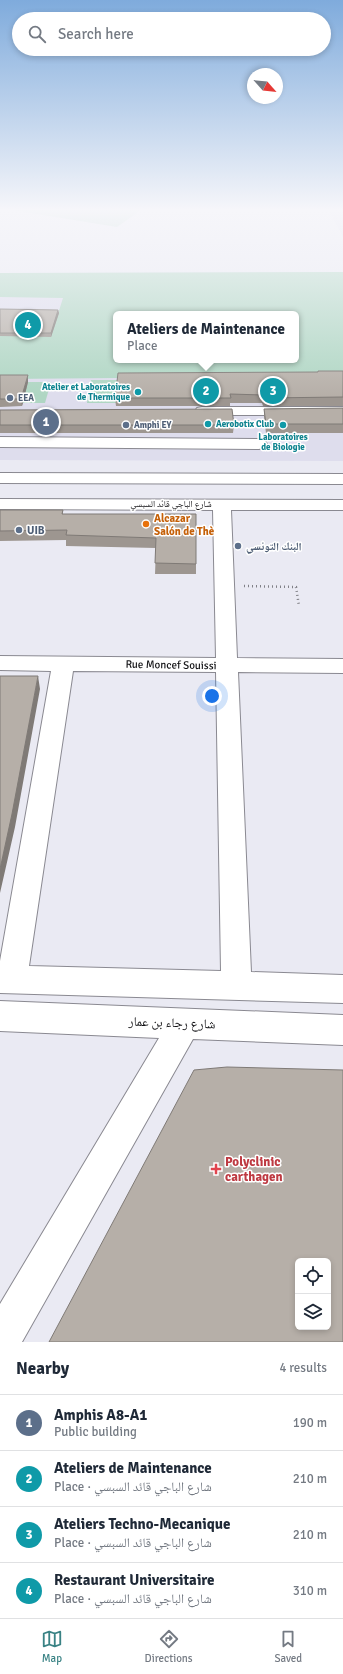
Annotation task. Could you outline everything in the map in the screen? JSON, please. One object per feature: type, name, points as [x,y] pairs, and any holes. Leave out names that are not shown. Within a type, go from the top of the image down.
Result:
[{"type":"street","points":[[191,411],[343,411]]},
{"type":"street","points":[[0,442],[259,444]]},
{"type":"street","points":[[0,468],[343,469]]},
{"type":"street","points":[[0,478],[343,480]]},
{"type":"street","points":[[0,491],[343,493]]},
{"type":"street","name":"شارع الباجي قائد السبسي","points":[[0,504],[343,505]]},
{"type":"street","points":[[222,504],[236,986]]},
{"type":"street","name":"Rue Moncef Souissi","points":[[0,663],[343,666]]},
{"type":"street","points":[[63,664],[6,979],[343,989]]},
{"type":"street","name":"شارع رجاء بن عمار","points":[[0,1016],[343,1030]]},
{"type":"street","points":[[0,1342],[184,1024]]},
{"type":"path","points":[[224,585],[296,587],[299,606]]},
{"type":"shaded area","points":[[343,272],[343,461],[0,460],[0,273]]},
{"type":"green space","points":[[343,272],[343,376],[7,379],[0,377],[0,336],[51,336],[63,298],[0,297],[0,273]]},
{"type":"green space","points":[[91,380],[118,380],[116,403],[87,403]]},
{"type":"green space","points":[[28,382],[51,382],[45,403],[22,403]]},
{"type":"building","points":[[0,309],[58,310],[51,333],[0,333]]},
{"type":"building","points":[[343,371],[343,397],[263,398],[263,395],[230,394],[231,398],[115,398],[118,373]]},
{"type":"building","name":"EEA","points":[[0,375],[28,375],[21,399],[0,399]]},
{"type":"building","points":[[343,408],[343,424],[266,424],[264,409]]},
{"type":"building","points":[[232,409],[234,425],[0,425],[0,410]]},
{"type":"building","points":[[0,510],[63,510],[62,514],[196,514],[196,564],[155,563],[156,538],[66,535],[67,530],[0,531]]},
{"type":"building","points":[[0,676],[38,676],[0,869]]},
{"type":"building","name":"Polyclinic carthagen","points":[[227,1067],[343,1070],[343,1342],[49,1342],[194,1070]]},
{"type":"place","name":"Restaurant Universitaire","points":[[28,325]]},
{"type":"place","name":"Ateliers de Maintenance","points":[[206,391]]},
{"type":"place","name":"Ateliers Techno-Mecanique","points":[[273,391]]},
{"type":"place","name":"Atelier et Laboratoires de Thermique","points":[[138,392]]},
{"type":"place","name":"EEA","points":[[10,398]]},
{"type":"place","name":"Amphis A8-A1","points":[[46,422]]},
{"type":"place","name":"Aerobotix Club","points":[[208,424]]},
{"type":"place","name":"Amphi EY","points":[[126,425]]},
{"type":"place","name":"Laboratoires de Biologie","points":[[283,425]]},
{"type":"place","name":"Alcazar Salón de Thè","points":[[146,524]]},
{"type":"place","name":"UIB","points":[[19,530]]},
{"type":"place","name":"البنك التونسي","points":[[238,546]]},
{"type":"place","name":"Polyclinic carthagen","points":[[216,1169]]}]
